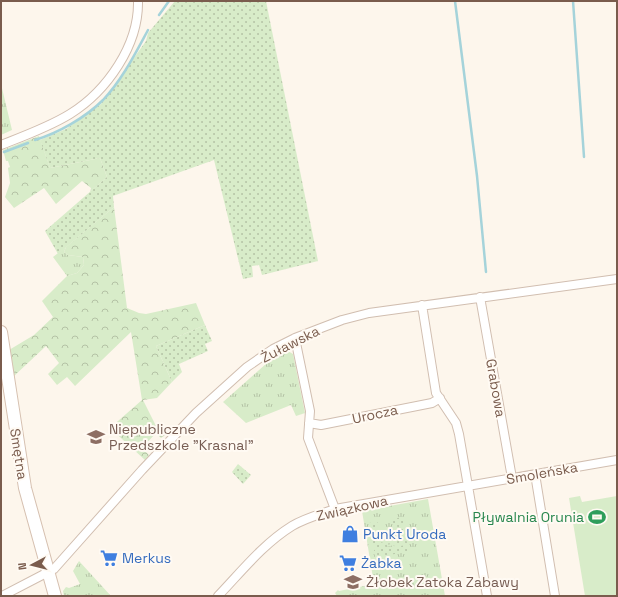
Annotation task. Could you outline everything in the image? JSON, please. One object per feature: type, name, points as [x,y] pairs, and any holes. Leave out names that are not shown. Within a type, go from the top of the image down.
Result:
[{"type":"street","points":[[1,145],[66,116],[84,103],[101,87],[116,69],[125,53],[138,21],[138,1]]},
{"type":"street","name":"Żuławska","points":[[2,596],[50,573],[71,552],[142,470],[228,383],[258,359],[295,338],[348,318],[422,305],[617,279]]},
{"type":"street","name":"Grabowa","points":[[480,297],[512,478]]},
{"type":"street","points":[[422,305],[436,393],[458,429],[487,596]]},
{"type":"street","name":"Smętna","points":[[1,332],[25,488],[37,537],[50,573],[54,596]]},
{"type":"street","points":[[295,338],[310,411],[308,438],[335,509]]},
{"type":"street","name":"Urocza","points":[[309,423],[321,425],[432,403],[440,398]]},
{"type":"street","name":"Smoleńska","points":[[467,485],[617,460]]},
{"type":"street","points":[[535,474],[555,596]]},
{"type":"street","name":"Związkowa","points":[[218,596],[250,561],[286,530],[302,521],[335,509],[467,485]]},
{"type":"green space","points":[[175,1],[266,1],[318,261],[262,275],[259,265],[252,266],[253,277],[243,279],[214,160],[113,196],[114,207],[58,254],[45,231],[107,177],[100,158],[50,168],[40,140],[66,129],[101,104],[146,41],[148,33]]},
{"type":"green space","points":[[1,84],[12,130],[1,135]]},
{"type":"green space","points":[[39,136],[50,168],[100,158],[107,177],[90,192],[91,188],[82,181],[56,204],[44,188],[14,208],[5,197],[10,183],[8,168],[10,167],[8,161],[6,161],[3,150]]},
{"type":"green space","points":[[114,207],[127,308],[146,314],[196,303],[205,325],[156,346],[172,382],[157,398],[143,400],[156,426],[152,429],[144,428],[135,433],[139,445],[149,455],[145,460],[110,428],[142,400],[131,332],[75,386],[67,377],[57,385],[48,374],[59,363],[46,346],[13,377],[9,350],[34,335],[53,317],[42,301],[67,276],[77,273],[84,265],[83,257],[68,255],[64,252],[66,247]]},
{"type":"green space","points":[[66,247],[64,252],[68,255],[83,257],[84,265],[77,273],[67,276],[53,257]]},
{"type":"green space","points":[[205,325],[212,341],[205,344],[208,351],[179,364],[182,372],[172,382],[156,346]]},
{"type":"green space","points":[[286,350],[293,354],[305,413],[296,416],[291,405],[246,423],[223,402],[276,355]]},
{"type":"green space","points":[[156,426],[165,435],[161,438],[156,433],[142,448],[136,439],[135,433],[144,428],[152,429]]},
{"type":"green space","points":[[238,464],[251,475],[243,484],[232,472]]},
{"type":"green space","points":[[580,496],[582,502],[617,496],[617,596],[585,596],[569,498]]},
{"type":"green space","points":[[428,499],[445,596],[337,596],[335,593],[338,590],[374,584],[362,511]]},
{"type":"green space","points":[[403,517],[407,543],[373,549],[369,523],[377,522],[380,525],[376,529],[378,541],[389,545],[398,537],[397,525],[391,523],[392,519]]},
{"type":"green space","points":[[407,545],[408,552],[375,557],[374,550]]},
{"type":"green space","points":[[79,561],[111,596],[64,596],[63,591],[66,587],[69,588],[80,584],[73,571]]},
{"type":"waterway","points":[[159,15],[169,1]]},
{"type":"waterway","points":[[455,1],[477,176],[486,272]]},
{"type":"waterway","points":[[573,1],[584,157]]},
{"type":"waterway","points":[[35,140],[71,124],[96,107],[110,92],[122,75],[148,30]]},
{"type":"waterway","points":[[4,152],[28,143]]},
{"type":"place","name":"Niepubliczne Przedszkole \"Krasnal\"","points":[[96,437]]},
{"type":"place","name":"Pływalnia Orunia","points":[[597,517]]},
{"type":"place","name":"Punkt Uroda","points":[[350,534]]},
{"type":"place","name":"Merkus","points":[[109,558]]},
{"type":"place","name":"Żabka","points":[[348,563]]},
{"type":"place","name":"Żłobek Zatoka Zabawy","points":[[353,582]]}]
